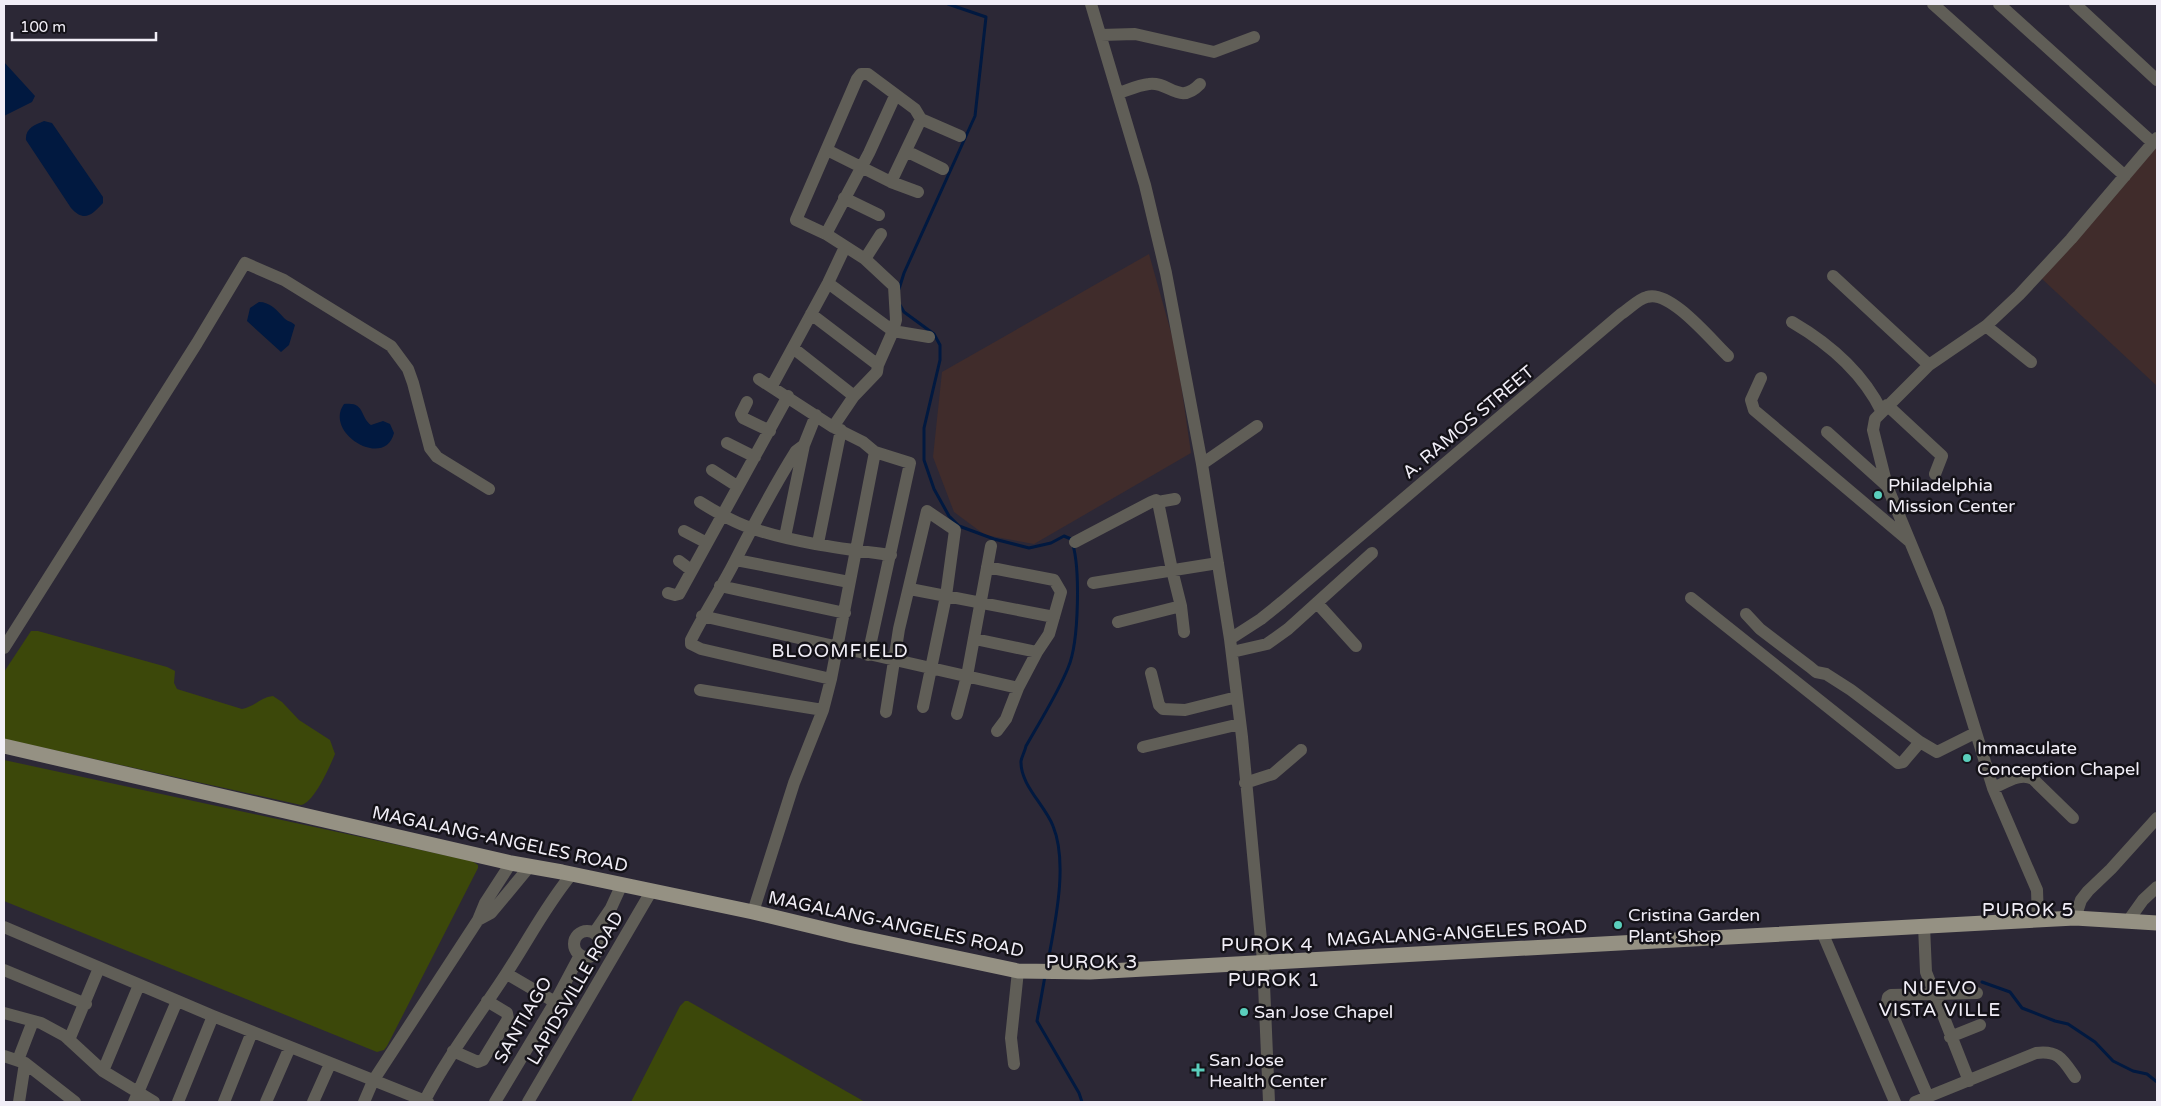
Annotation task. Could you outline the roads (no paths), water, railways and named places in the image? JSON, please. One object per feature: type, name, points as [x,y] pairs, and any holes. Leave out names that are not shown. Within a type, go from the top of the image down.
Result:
[{"type":"main road","name":"MAGALANG-ANGELES ROAD","points":[[4,746],[511,864],[652,890],[1018,971],[1046,972],[2075,918],[2157,923]]},
{"type":"street","points":[[1091,4],[1145,185],[1166,273],[1202,464],[1232,652],[1240,724],[1263,961],[1269,1102]]},
{"type":"street","points":[[1933,4],[2125,176]]},
{"type":"street","points":[[2000,4],[2155,141],[2071,239],[2019,295],[1986,326],[1929,365],[1884,408],[1876,419],[1873,430],[1887,486],[1938,609],[1992,788],[2037,890],[2038,920]]},
{"type":"street","points":[[2075,4],[2157,80]]},
{"type":"street","points":[[1101,35],[1135,34],[1214,52],[1254,37]]},
{"type":"street","points":[[818,543],[837,429],[854,396],[875,377],[878,364],[896,320],[894,286],[865,259],[826,234],[796,220],[857,79],[861,74],[868,74],[895,96],[915,108],[920,119],[960,136]]},
{"type":"street","points":[[1119,93],[1149,84],[1156,84],[1181,93],[1188,93],[1200,84]]},
{"type":"street","points":[[826,234],[895,96]]},
{"type":"street","points":[[891,182],[920,119]]},
{"type":"street","points":[[827,150],[891,182],[918,192]]},
{"type":"street","points":[[906,151],[943,169]]},
{"type":"street","points":[[844,198],[879,216]]},
{"type":"street","points":[[865,259],[881,234]]},
{"type":"street","points":[[772,386],[828,283],[845,247]]},
{"type":"street","points":[[4,648],[197,343],[245,263],[284,280],[391,346],[408,369],[430,448],[437,457],[489,489]]},
{"type":"street","points":[[1833,276],[1929,365]]},
{"type":"street","points":[[828,283],[893,331],[929,337]]},
{"type":"street","name":"A. RAMOS STREET","points":[[1230,639],[1261,619],[1282,602],[1621,314],[1647,296],[1661,297],[1673,302],[1728,356]]},
{"type":"street","points":[[811,314],[878,364]]},
{"type":"street","points":[[1792,322],[1804,328],[1854,370],[1884,408],[1942,456],[1935,474]]},
{"type":"street","points":[[1986,326],[2031,362]]},
{"type":"street","points":[[793,348],[854,396]]},
{"type":"street","points":[[759,378],[837,429],[863,442],[875,452],[910,463],[868,655]]},
{"type":"street","points":[[1761,378],[1751,400],[1754,410],[1911,542]]},
{"type":"street","points":[[668,593],[675,596],[679,594],[788,396]]},
{"type":"street","points":[[747,402],[741,414],[743,418],[770,431]]},
{"type":"street","points":[[785,537],[804,445],[816,415]]},
{"type":"street","points":[[1202,464],[1256,426]]},
{"type":"street","points":[[1827,432],[1887,486]]},
{"type":"street","points":[[727,443],[755,457]]},
{"type":"street","points":[[804,445],[796,451],[750,528],[736,560],[702,616],[691,640],[694,647],[831,679]]},
{"type":"street","points":[[753,912],[794,783],[822,710],[831,679],[875,452]]},
{"type":"street","points":[[712,470],[737,486]]},
{"type":"street","points":[[1075,542],[1151,502],[1175,499]]},
{"type":"street","points":[[700,502],[721,515],[750,528],[785,537],[891,555]]},
{"type":"street","points":[[1158,502],[1181,606],[1184,632]]},
{"type":"street","points":[[886,712],[900,629],[926,511],[955,530],[946,596],[922,706]]},
{"type":"street","points":[[684,531],[707,543]]},
{"type":"street","points":[[957,714],[975,639],[991,546]]},
{"type":"street","points":[[1232,652],[1267,644],[1317,603],[1372,553]]},
{"type":"street","points":[[736,560],[849,582]]},
{"type":"street","points":[[679,562],[691,570]]},
{"type":"street","points":[[1093,583],[1218,563]]},
{"type":"street","points":[[987,566],[1054,580],[1061,592],[1049,634],[1018,688],[1006,719],[997,731]]},
{"type":"street","points":[[720,586],[845,613]]},
{"type":"street","points":[[910,588],[1054,617]]},
{"type":"street","points":[[1691,598],[1898,763],[1903,762],[1920,742]]},
{"type":"street","points":[[1317,603],[1356,646]]},
{"type":"street","points":[[1118,622],[1181,606]]},
{"type":"street","points":[[1746,614],[1760,629],[1816,672],[1826,674],[1851,690],[1920,742],[1937,752],[1976,733]]},
{"type":"street","points":[[702,616],[1018,688]]},
{"type":"street","points":[[975,639],[1037,652]]},
{"type":"street","points":[[1151,673],[1159,705],[1163,709],[1185,710],[1237,697]]},
{"type":"street","points":[[700,690],[822,710]]},
{"type":"street","points":[[1143,747],[1240,724]]},
{"type":"street","points":[[1245,783],[1273,774],[1301,750]]},
{"type":"street","points":[[1992,788],[2022,776],[2027,776],[2033,779],[2073,818]]},
{"type":"street","points":[[2075,918],[2081,900],[2088,891],[2111,869],[2157,818]]},
{"type":"street","points":[[364,1102],[373,1081],[478,920],[484,904],[511,864]]},
{"type":"street","points":[[478,920],[491,913],[530,866]]},
{"type":"street","points":[[4,928],[425,1102],[453,1051],[506,974],[550,900],[571,875]]},
{"type":"street","points":[[500,881],[505,888],[512,888]]},
{"type":"street","name":"SANTIAGO","points":[[495,1102],[555,1002],[580,955],[593,955],[598,948],[599,940],[594,933],[611,908],[622,884]]},
{"type":"street","points":[[2128,921],[2142,900],[2157,887]]},
{"type":"street","name":"LAPIDSVILLE ROAD","points":[[528,1102],[652,890]]},
{"type":"street","points":[[1924,926],[1926,972],[1950,1037],[1969,1081]]},
{"type":"street","points":[[1822,932],[1895,1102]]},
{"type":"street","points":[[69,1040],[100,968]]},
{"type":"street","points":[[4,970],[86,1004]]},
{"type":"street","points":[[1014,1064],[1010,1038],[1018,971]]},
{"type":"street","points":[[506,974],[555,1002]]},
{"type":"street","points":[[103,1071],[139,985]]},
{"type":"street","points":[[1928,1097],[1887,1002],[1888,997],[1891,995],[1933,992],[1977,993]]},
{"type":"street","points":[[136,1098],[177,1001]]},
{"type":"street","points":[[453,1051],[478,1062],[483,1060],[508,1019],[506,1013],[487,1001]]},
{"type":"street","points":[[4,1013],[33,1020],[69,1040],[136,1098],[154,1102]]},
{"type":"street","points":[[178,1102],[213,1016]]},
{"type":"street","points":[[19,1102],[22,1062],[33,1020]]},
{"type":"street","points":[[1950,1037],[1980,1025]]},
{"type":"street","points":[[224,1102],[252,1032]]},
{"type":"street","points":[[266,1102],[290,1047]]},
{"type":"street","points":[[1915,1102],[2036,1053],[2047,1052],[2055,1054],[2062,1059],[2075,1077]]},
{"type":"street","points":[[4,1056],[22,1062],[75,1102]]},
{"type":"street","points":[[313,1102],[330,1064]]},
{"type":"water","points":[[4,62],[35,96],[32,102],[4,116]]},
{"type":"water","points":[[44,121],[52,123],[103,197],[103,203],[87,216],[80,215],[71,208],[26,140],[29,130]]},
{"type":"water","points":[[259,302],[270,305],[285,319],[295,325],[289,345],[281,352],[247,321],[250,308]]},
{"type":"water","points":[[344,404],[359,407],[371,425],[383,421],[390,424],[394,433],[388,444],[379,448],[369,448],[348,436],[342,426],[340,415]]},
{"type":"waterway","points":[[899,289],[904,273],[975,116],[986,17],[948,4]]},
{"type":"waterway","points":[[900,305],[904,312],[934,334],[940,345],[940,360],[924,428],[924,460],[934,489],[949,516],[959,526],[994,539],[1029,548],[1051,543],[1064,536],[1071,539],[1074,551],[1077,604],[1075,641],[1072,656],[1064,678],[1026,746],[1021,761],[1024,778],[1049,818],[1058,842],[1060,859],[1059,896],[1047,967]]},
{"type":"waterway","points":[[1045,976],[1037,1021],[1079,1093],[1082,1102]]},
{"type":"waterway","points":[[1982,982],[2010,992],[2022,1008],[2068,1024],[2095,1042],[2113,1061],[2133,1071],[2147,1074],[2157,1082]]},
{"type":"place","name":"Philadelphia Mission Center","points":[[1878,495]]},
{"type":"place","name":"Immaculate Conception Chapel","points":[[1967,758]]},
{"type":"place","name":"Cristina Garden Plant Shop","points":[[1618,925]]},
{"type":"place","name":"San Jose Chapel","points":[[1244,1012]]},
{"type":"place","name":"San Jose Health Center","points":[[1198,1070]]},
{"type":"district","name":"BLOOMFIELD","points":[[840,651]]},
{"type":"district","name":"PUROK 5","points":[[2028,910]]},
{"type":"district","name":"PUROK 4","points":[[1267,945]]},
{"type":"district","name":"PUROK 3","points":[[1092,962]]},
{"type":"district","name":"PUROK 1","points":[[1274,980]]},
{"type":"district","name":"NUEVO VISTA VILLE","points":[[1940,999]]}]
